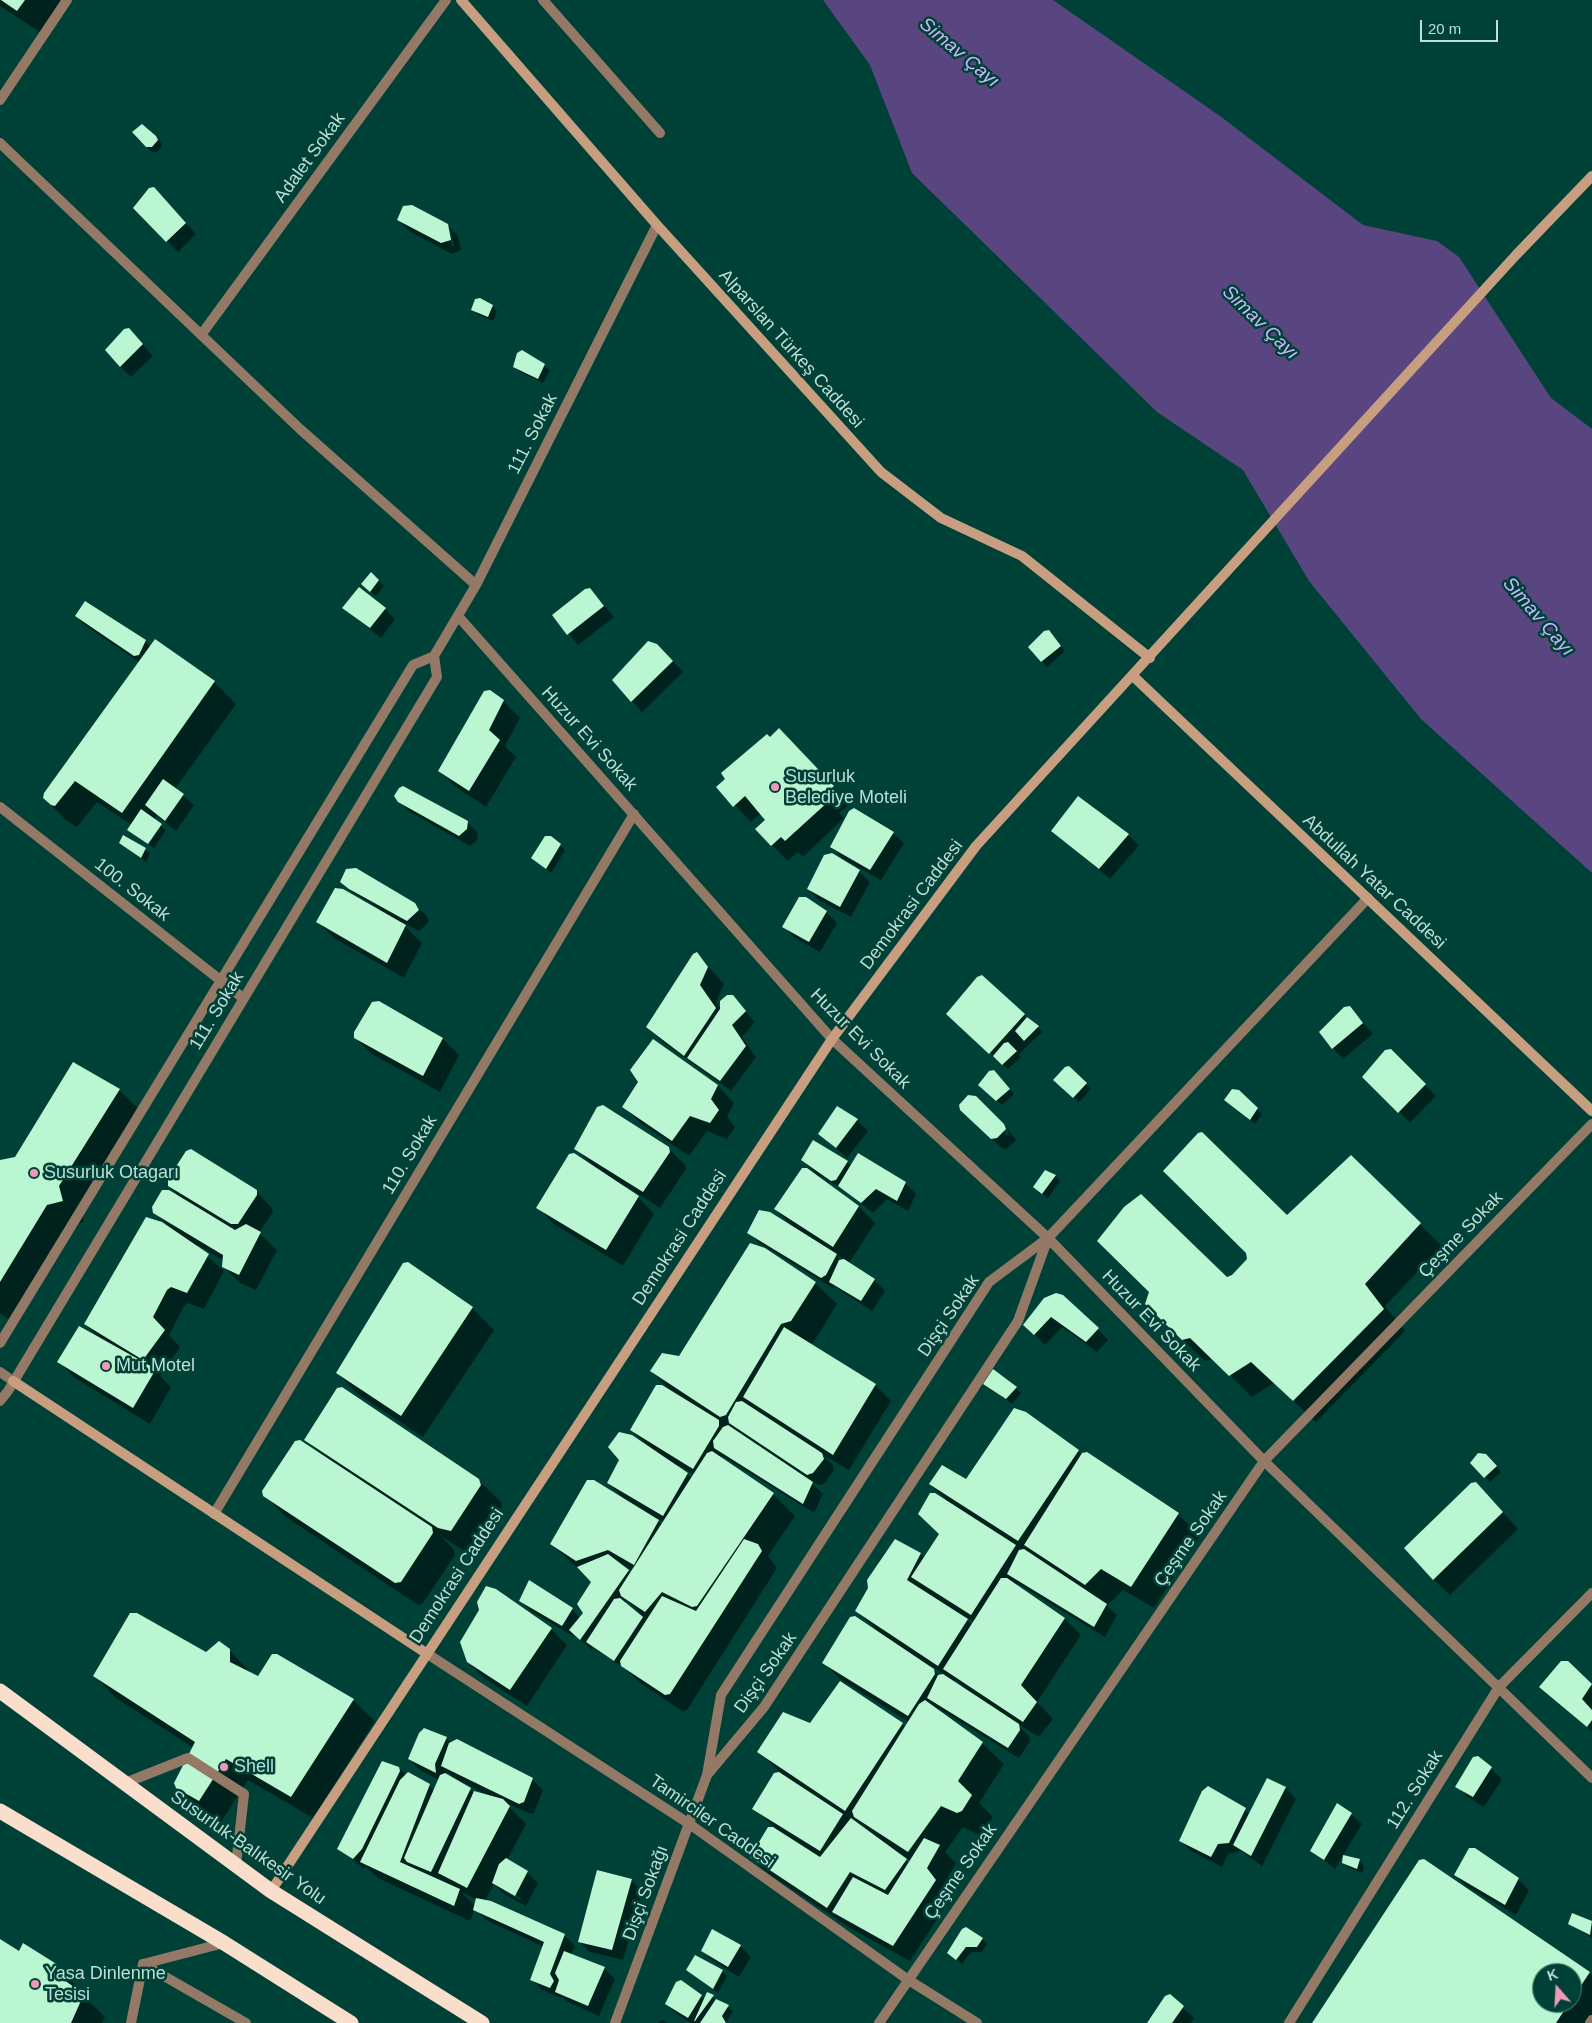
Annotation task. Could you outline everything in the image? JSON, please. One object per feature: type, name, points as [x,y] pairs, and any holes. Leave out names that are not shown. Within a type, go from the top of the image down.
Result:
[{"type":"highway","name":"Susurluk-Balıkesir Yolu","points":[[0,1691],[271,1891],[482,2023]]},
{"type":"highway","points":[[0,1811],[224,1943],[351,2023]]},
{"type":"main road","name":"Alparslan Türkeş Caddesi","points":[[461,0],[657,225],[881,472],[941,518],[1022,556],[1150,658]]},
{"type":"main road","name":"Demokrasi Caddesi","points":[[271,1891],[832,1039],[976,846],[1150,658],[1516,255],[1592,176]]},
{"type":"main road","name":"Abdullah Yatar Caddesi","points":[[1133,676],[1592,1111]]},
{"type":"main road","points":[[13,1381],[426,1653]]},
{"type":"street","points":[[0,100],[67,0]]},
{"type":"street","name":"Adalet Sokak","points":[[201,335],[446,0]]},
{"type":"street","points":[[543,0],[660,133]]},
{"type":"street","points":[[0,143],[300,429],[476,585]]},
{"type":"street","name":"111. Sokak","points":[[0,1343],[413,665],[434,656],[458,616],[476,585],[657,225]]},
{"type":"street","name":"Huzur Evi Sokak","points":[[458,616],[832,1039],[1048,1238],[1264,1461],[1592,1778]]},
{"type":"street","name":"111. Sokak","points":[[0,1410],[13,1381],[437,677],[434,656]]},
{"type":"street","name":"100. Sokak","points":[[0,807],[244,998]]},
{"type":"street","name":"110. Sokak","points":[[214,1514],[634,814]]},
{"type":"street","points":[[1048,1238],[1368,898]]},
{"type":"street","name":"Çeşme Sokak","points":[[879,2023],[1264,1461],[1592,1124]]},
{"type":"street","name":"Dişçi Sokak","points":[[707,1774],[764,1707],[1018,1320],[1048,1238]]},
{"type":"street","name":"Dişçi Sokak","points":[[707,1774],[721,1695],[990,1282],[1048,1238]]},
{"type":"street","points":[[0,1372],[13,1381]]},
{"type":"street","points":[[0,1401],[8,1392]]},
{"type":"street","name":"112. Sokak","points":[[1289,2023],[1499,1687],[1592,1593]]},
{"type":"street","name":"Tamirciler Caddesi","points":[[426,1653],[688,1823],[907,1980],[977,2023]]},
{"type":"street","points":[[125,1783],[188,1758],[244,1794],[236,1865]]},
{"type":"street","name":"Dişçi Sokağı","points":[[615,2023],[707,1774]]},
{"type":"street","points":[[143,1964],[224,1943]]},
{"type":"street","points":[[131,2023],[143,1964]]},
{"type":"street","points":[[143,1964],[246,2023]]},
{"type":"water","name":"Simav Çayı","points":[[823,0],[1053,0],[1220,116],[1363,225],[1437,241],[1459,257],[1551,398],[1592,429],[1592,873],[1421,719],[1309,581],[1243,470],[1157,412],[912,173],[870,65]]},
{"type":"building","points":[[1,0],[25,0],[17,11]]},
{"type":"building","points":[[142,124],[158,140],[152,147],[146,147],[132,132]]},
{"type":"building","points":[[154,187],[186,223],[166,242],[133,208],[149,188]]},
{"type":"building","points":[[412,205],[448,224],[451,240],[441,243],[397,220],[403,206]]},
{"type":"building","points":[[480,298],[493,305],[488,317],[471,310],[475,299]]},
{"type":"building","points":[[129,328],[143,344],[120,367],[105,350],[124,329]]},
{"type":"building","points":[[522,350],[545,364],[538,379],[513,367],[517,353]]},
{"type":"building","points":[[371,572],[379,580],[370,592],[361,584]]},
{"type":"building","points":[[359,587],[386,608],[370,628],[342,608]]},
{"type":"building","points":[[590,588],[604,606],[567,635],[552,615],[585,589]]},
{"type":"building","points":[[85,601],[146,640],[139,655],[134,656],[75,616]]},
{"type":"building","points":[[1049,630],[1061,646],[1041,662],[1028,647],[1044,631]]},
{"type":"building","points":[[155,639],[215,681],[122,813],[75,781],[55,806],[51,805],[43,798],[44,793]]},
{"type":"building","points":[[648,641],[657,644],[673,661],[631,702],[612,680]]},
{"type":"building","points":[[490,690],[504,700],[489,730],[500,740],[469,791],[438,771],[484,691]]},
{"type":"building","name":"Susurluk Belediye Moteli","points":[[779,728],[834,786],[824,796],[829,801],[785,841],[781,837],[771,846],[755,829],[765,820],[745,796],[733,807],[716,787],[725,779],[721,773],[767,734],[770,737]]},
{"type":"building","points":[[163,779],[184,794],[165,821],[145,805]]},
{"type":"building","points":[[403,786],[468,821],[467,829],[459,836],[398,802],[394,796],[399,788]]},
{"type":"building","points":[[1078,796],[1129,834],[1099,869],[1051,831]]},
{"type":"building","points":[[854,808],[894,832],[870,870],[830,847],[849,811]]},
{"type":"building","points":[[141,809],[162,824],[148,844],[127,830]]},
{"type":"building","points":[[123,835],[146,848],[141,858],[119,843]]},
{"type":"building","points":[[545,836],[551,836],[561,844],[546,869],[531,858]]},
{"type":"building","points":[[832,853],[860,870],[840,907],[807,889],[824,855]]},
{"type":"building","points":[[356,868],[415,903],[419,910],[407,921],[349,889],[340,882],[346,869]]},
{"type":"building","points":[[335,888],[343,889],[406,925],[387,963],[316,922]]},
{"type":"building","points":[[799,897],[806,897],[827,911],[809,942],[782,927]]},
{"type":"building","points":[[697,952],[708,967],[700,985],[716,1008],[684,1056],[646,1027],[693,954]]},
{"type":"building","points":[[982,975],[1025,1014],[989,1054],[946,1014],[977,977]]},
{"type":"building","points":[[727,995],[733,995],[746,1011],[732,1025],[746,1046],[720,1081],[687,1058],[720,1009],[720,1001]]},
{"type":"building","points":[[379,1001],[443,1038],[423,1076],[354,1038],[354,1032],[372,1002]]},
{"type":"building","points":[[1350,1006],[1363,1023],[1332,1049],[1319,1032],[1344,1007]]},
{"type":"building","points":[[1027,1017],[1039,1026],[1024,1041],[1015,1031]]},
{"type":"building","points":[[653,1039],[718,1085],[711,1099],[719,1110],[710,1123],[690,1116],[672,1141],[622,1107],[638,1082],[630,1070]]},
{"type":"building","points":[[1008,1042],[1017,1051],[1002,1065],[993,1056],[1004,1043]]},
{"type":"building","points":[[1391,1049],[1426,1084],[1398,1113],[1362,1077],[1385,1050]]},
{"type":"building","name":"Susurluk Otagarı","points":[[73,1062],[120,1089],[59,1186],[63,1201],[47,1205],[0,1282],[0,1160],[15,1157]]},
{"type":"building","points":[[1069,1066],[1087,1083],[1073,1098],[1053,1080],[1065,1067]]},
{"type":"building","points":[[994,1070],[1010,1089],[996,1101],[978,1085],[989,1071]]},
{"type":"building","points":[[1232,1089],[1239,1090],[1258,1108],[1250,1120],[1224,1100]]},
{"type":"building","points":[[968,1095],[976,1096],[1004,1124],[1006,1129],[997,1138],[991,1139],[960,1110],[959,1105]]},
{"type":"building","points":[[603,1105],[669,1147],[670,1152],[643,1192],[574,1149],[597,1107]]},
{"type":"building","points":[[837,1106],[858,1119],[836,1148],[818,1134]]},
{"type":"building","points":[[1202,1132],[1287,1215],[1351,1155],[1421,1223],[1365,1284],[1384,1309],[1293,1401],[1251,1362],[1229,1376],[1190,1338],[1182,1340],[1145,1304],[1149,1292],[1097,1241],[1124,1207],[1141,1194],[1227,1277],[1232,1275],[1247,1259],[1246,1253],[1163,1171],[1198,1133]]},
{"type":"building","points":[[813,1140],[848,1161],[836,1180],[831,1181],[801,1160]]},
{"type":"building","points":[[191,1149],[257,1190],[257,1195],[238,1224],[231,1224],[168,1186],[168,1179],[186,1151]]},
{"type":"building","points":[[574,1153],[639,1196],[606,1250],[536,1208],[569,1154]]},
{"type":"building","points":[[858,1153],[906,1182],[897,1201],[876,1189],[861,1203],[838,1186]]},
{"type":"building","points":[[802,1168],[807,1168],[859,1206],[833,1247],[774,1209]]},
{"type":"building","points":[[1045,1170],[1056,1175],[1042,1194],[1033,1187]]},
{"type":"building","points":[[162,1190],[169,1190],[235,1230],[246,1224],[261,1232],[239,1275],[222,1267],[223,1255],[153,1213],[152,1207]]},
{"type":"building","points":[[759,1210],[770,1212],[837,1254],[826,1275],[821,1278],[747,1233]]},
{"type":"building","points":[[146,1217],[162,1222],[209,1254],[187,1293],[171,1287],[167,1290],[153,1317],[165,1330],[143,1360],[84,1324]]},
{"type":"building","points":[[750,1243],[765,1248],[816,1282],[791,1321],[781,1324],[726,1415],[720,1417],[650,1371],[662,1353],[679,1356]]},
{"type":"building","points":[[844,1259],[875,1279],[861,1301],[829,1282],[839,1260]]},
{"type":"building","points":[[408,1262],[473,1307],[401,1416],[336,1373],[403,1263]]},
{"type":"building","points":[[1056,1293],[1063,1295],[1099,1328],[1086,1342],[1051,1317],[1034,1335],[1023,1325],[1044,1298]]},
{"type":"building","name":"Mut Motel","points":[[79,1326],[156,1369],[133,1408],[57,1362]]},
{"type":"building","points":[[784,1327],[876,1384],[833,1455],[743,1397]]},
{"type":"building","points":[[993,1369],[1017,1387],[1006,1399],[983,1384]]},
{"type":"building","points":[[656,1385],[662,1385],[719,1420],[719,1426],[693,1469],[630,1430]]},
{"type":"building","points":[[342,1387],[479,1479],[481,1485],[451,1531],[438,1528],[304,1440],[337,1388]]},
{"type":"building","points":[[742,1401],[822,1453],[824,1459],[813,1473],[807,1475],[729,1423],[728,1417],[736,1402]]},
{"type":"building","points":[[1014,1408],[1026,1412],[1079,1450],[1018,1541],[929,1484],[942,1465],[966,1479]]},
{"type":"building","points":[[728,1425],[813,1482],[803,1504],[714,1448],[713,1441],[723,1427]]},
{"type":"building","points":[[619,1432],[632,1435],[688,1473],[663,1516],[607,1483],[619,1460],[608,1447]]},
{"type":"building","points":[[300,1440],[432,1527],[433,1533],[401,1582],[395,1583],[263,1496],[262,1491],[295,1441]]},
{"type":"building","points":[[712,1451],[774,1493],[697,1606],[692,1607],[662,1592],[645,1612],[621,1596],[619,1590],[707,1453]]},
{"type":"building","points":[[1087,1452],[1179,1513],[1131,1587],[1101,1569],[1085,1585],[1024,1545],[1082,1453]]},
{"type":"building","points":[[1478,1453],[1486,1454],[1497,1466],[1484,1478],[1470,1463]]},
{"type":"building","points":[[587,1480],[594,1480],[659,1520],[634,1565],[608,1550],[576,1561],[550,1544]]},
{"type":"building","points":[[1476,1482],[1503,1512],[1433,1580],[1404,1548],[1471,1483]]},
{"type":"building","points":[[930,1493],[935,1493],[1016,1545],[971,1615],[911,1577],[939,1534],[918,1514]]},
{"type":"building","points":[[744,1539],[758,1544],[762,1551],[670,1694],[665,1695],[621,1666],[620,1661],[662,1596],[696,1611]]},
{"type":"building","points":[[895,1539],[921,1553],[907,1580],[968,1619],[938,1666],[855,1611],[868,1588],[867,1580]]},
{"type":"building","points":[[1024,1549],[1107,1604],[1094,1627],[1007,1574],[1019,1550]]},
{"type":"building","points":[[608,1554],[629,1570],[580,1640],[569,1630],[583,1613],[577,1604],[591,1582],[577,1567]]},
{"type":"building","points":[[1001,1578],[1007,1578],[1065,1618],[1021,1685],[1037,1702],[1023,1722],[943,1669]]},
{"type":"building","points":[[529,1580],[573,1608],[562,1626],[519,1601]]},
{"type":"building","points":[[486,1586],[496,1589],[552,1628],[510,1690],[467,1662],[460,1642],[479,1610],[477,1602]]},
{"type":"building","points":[[620,1598],[643,1617],[614,1661],[586,1642],[614,1599]]},
{"type":"building","points":[[130,1613],[137,1613],[206,1652],[219,1641],[230,1649],[230,1662],[258,1676],[272,1654],[277,1654],[354,1699],[291,1797],[226,1759],[199,1801],[176,1788],[174,1783],[195,1742],[93,1676]]},
{"type":"building","points":[[855,1616],[934,1669],[935,1674],[908,1716],[822,1663],[850,1617]]},
{"type":"building","points":[[1561,1661],[1568,1661],[1592,1684],[1582,1699],[1592,1710],[1592,1720],[1587,1727],[1539,1687]]},
{"type":"building","points":[[943,1674],[1019,1724],[1020,1730],[1008,1748],[927,1698],[938,1675]]},
{"type":"building","points":[[840,1681],[903,1723],[845,1811],[757,1752],[783,1712],[810,1723]]},
{"type":"building","points":[[925,1700],[983,1742],[958,1781],[972,1795],[962,1811],[957,1813],[941,1806],[908,1852],[854,1817],[852,1811],[919,1704]]},
{"type":"building","points":[[424,1728],[447,1737],[435,1764],[436,1773],[408,1759],[419,1733]]},
{"type":"building","points":[[457,1739],[533,1778],[524,1802],[519,1804],[441,1766],[449,1743]]},
{"type":"building","points":[[1478,1756],[1492,1767],[1473,1797],[1455,1787],[1473,1757]]},
{"type":"building","points":[[382,1761],[399,1767],[400,1771],[362,1849],[353,1859],[337,1849]]},
{"type":"building","points":[[408,1772],[430,1784],[400,1862],[460,1889],[454,1906],[360,1862],[400,1780]]},
{"type":"building","points":[[779,1772],[843,1814],[820,1851],[752,1809],[774,1773]]},
{"type":"building","points":[[445,1773],[471,1788],[431,1872],[407,1862],[404,1858],[440,1775]]},
{"type":"building","points":[[1267,1778],[1286,1787],[1251,1856],[1233,1845]]},
{"type":"building","points":[[1208,1786],[1246,1808],[1229,1843],[1218,1844],[1211,1857],[1179,1841],[1202,1791]]},
{"type":"building","points":[[474,1791],[503,1799],[510,1806],[467,1888],[438,1873]]},
{"type":"building","points":[[1337,1803],[1352,1813],[1324,1860],[1310,1851]]},
{"type":"building","points":[[851,1818],[907,1859],[885,1890],[850,1872],[827,1908],[750,1857],[768,1827],[773,1827],[820,1857]]},
{"type":"building","points":[[924,1838],[940,1845],[927,1868],[936,1880],[893,1946],[832,1912],[853,1877],[888,1895]]},
{"type":"building","points":[[1469,1848],[1475,1848],[1519,1878],[1505,1905],[1454,1875]]},
{"type":"building","points":[[1343,1855],[1360,1859],[1357,1869],[1342,1863]]},
{"type":"building","points":[[506,1858],[528,1871],[515,1896],[492,1883],[499,1864]]},
{"type":"building","points":[[1424,1859],[1577,1963],[1532,1963],[1532,2013],[1562,2013],[1556,2023],[1312,2023],[1419,1860]]},
{"type":"building","points":[[597,1870],[632,1879],[612,1950],[578,1942]]},
{"type":"building","points":[[476,1898],[491,1901],[565,1934],[550,1974],[554,1981],[550,1988],[530,1980],[544,1942],[473,1910]]},
{"type":"building","points":[[1572,1913],[1592,1921],[1590,1935],[1568,1924]]},
{"type":"building","points":[[966,1927],[983,1938],[977,1947],[966,1947],[956,1960],[947,1953],[962,1929]]},
{"type":"building","points":[[712,1929],[741,1945],[728,1967],[701,1951]]},
{"type":"building","name":"Yasa Dinlenme Tesisi","points":[[0,1939],[19,1951],[23,1943],[58,1965],[54,1973],[84,1994],[71,2023],[0,2023]]},
{"type":"building","points":[[564,1951],[605,1967],[588,2006],[555,1992],[559,1980],[555,1973]]},
{"type":"building","points":[[695,1955],[723,1970],[713,1989],[686,1970]]},
{"type":"building","points":[[1582,1967],[1590,1972],[1582,1984]]},
{"type":"building","points":[[681,1980],[702,1995],[688,2018],[665,2004],[676,1982]]},
{"type":"building","points":[[707,1992],[714,1995],[694,2021]]},
{"type":"building","points":[[1170,1994],[1184,2006],[1172,2023],[1147,2023],[1165,1996]]},
{"type":"building","points":[[716,1999],[729,2005],[722,2016],[726,2023],[700,2023]]},
{"type":"place","name":"Susurluk Belediye Moteli","points":[[775,787]]},
{"type":"place","name":"Susurluk Otagarı","points":[[34,1173]]},
{"type":"place","name":"Mut Motel","points":[[106,1366]]},
{"type":"place","name":"Shell","points":[[224,1767]]},
{"type":"place","name":"Yasa Dinlenme Tesisi","points":[[35,1984]]}]
